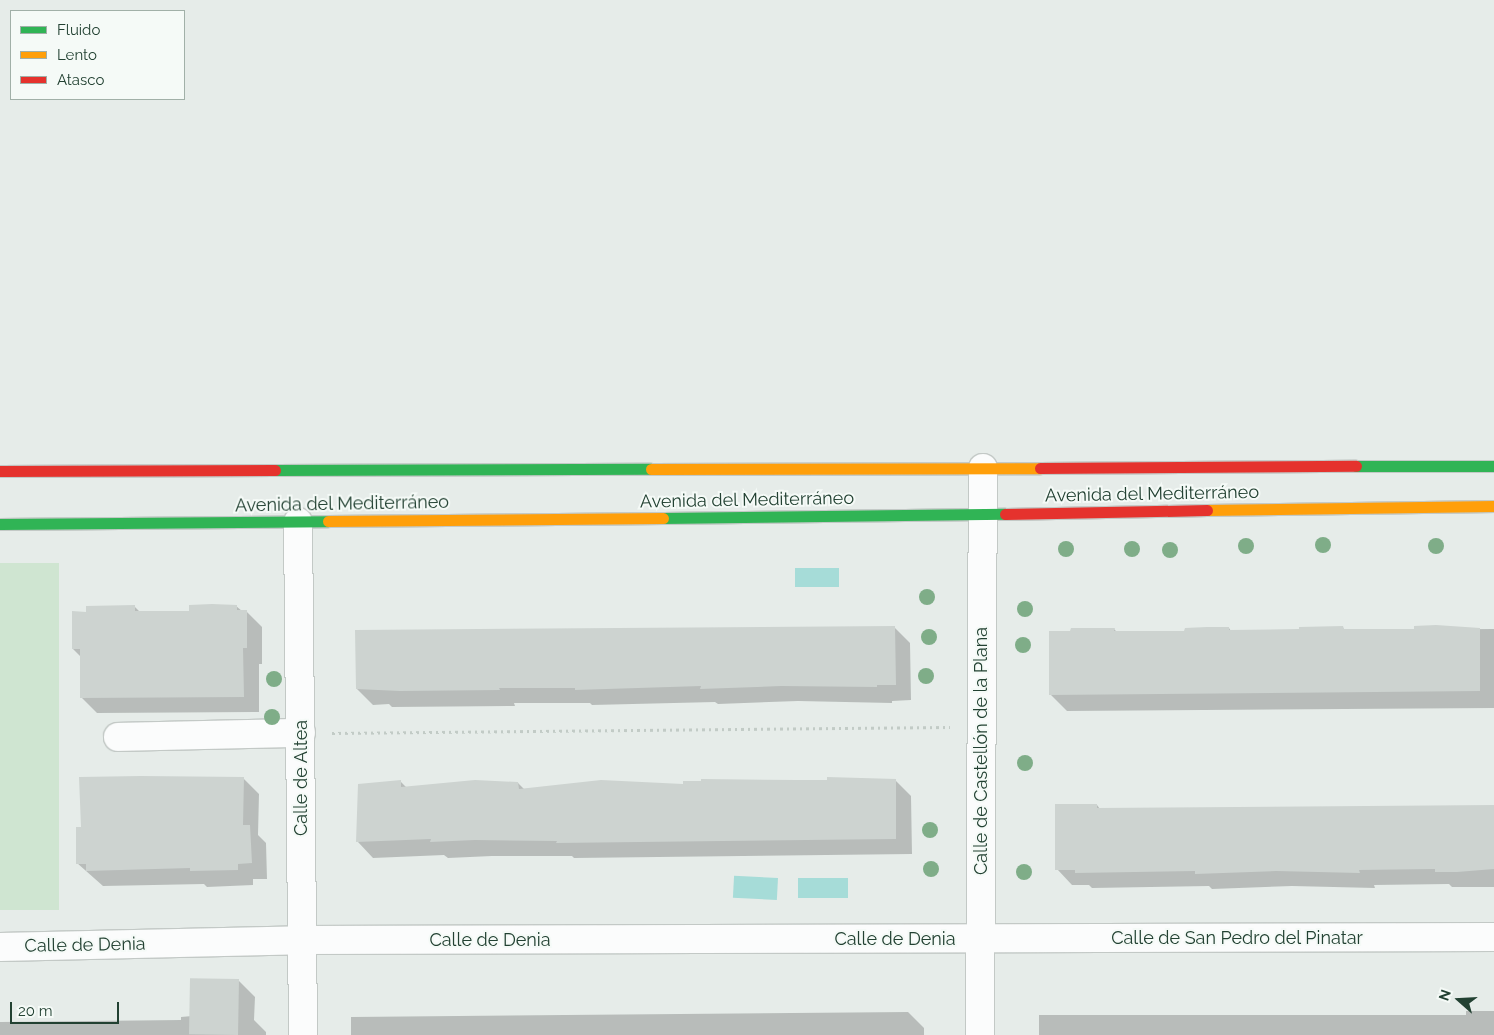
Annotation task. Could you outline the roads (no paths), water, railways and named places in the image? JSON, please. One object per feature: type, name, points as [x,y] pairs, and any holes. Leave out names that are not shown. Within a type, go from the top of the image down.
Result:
[{"type":"street","name":"Avenida del Mediterráneo","points":[[0,472],[1494,466]]},
{"type":"street","name":"Calle de Castellón de la Plana","points":[[980,1035],[982,468]]},
{"type":"street","name":"Avenida del Mediterráneo","points":[[0,524],[983,515],[1280,508],[1494,506]]},
{"type":"street","name":"Calle de Altea","points":[[298,522],[303,1035]]},
{"type":"street","points":[[118,737],[301,733]]},
{"type":"street","name":"Calle de San Pedro del Pinatar","points":[[980,939],[1494,937]]},
{"type":"street","name":"Calle de Denia","points":[[0,948],[302,940],[980,939]]},
{"type":"water","points":[[795,568],[839,568],[839,587],[795,587]]},
{"type":"water","points":[[734,876],[778,878],[777,900],[733,898]]},
{"type":"water","points":[[798,878],[848,878],[848,898],[798,898]]}]
